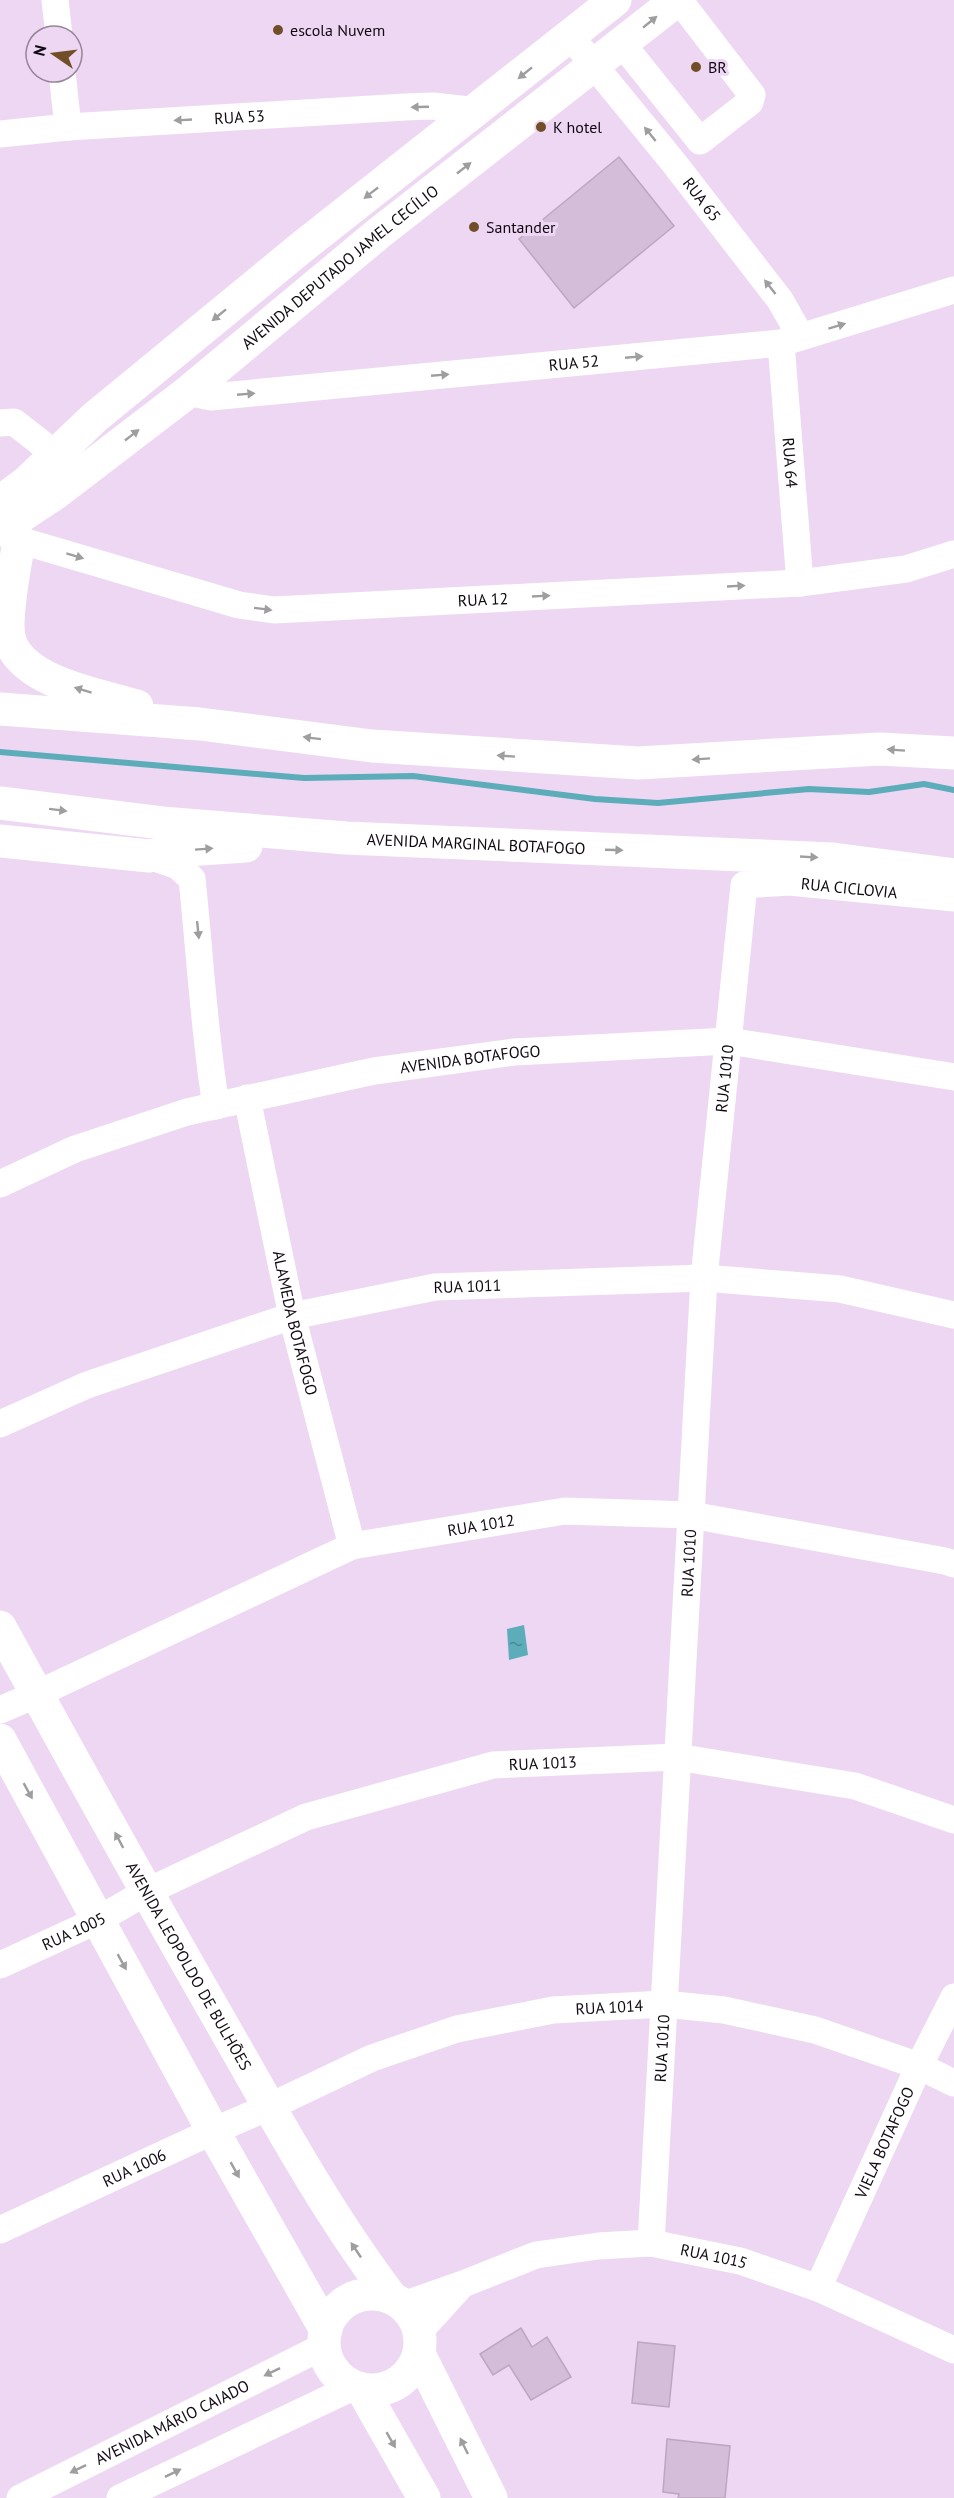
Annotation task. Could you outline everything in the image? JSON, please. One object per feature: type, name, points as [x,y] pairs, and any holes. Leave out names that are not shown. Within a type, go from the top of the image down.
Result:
[{"type":"main road","points":[[200,724],[51,680],[21,660],[10,640],[6,530],[27,482],[94,418],[302,247],[478,111],[615,0]]},
{"type":"main road","name":"AVENIDA DEPUTADO JAMEL CECÍLIO","points":[[6,530],[188,392],[379,233],[678,0]]},
{"type":"main road","points":[[0,479],[41,443],[94,418]]},
{"type":"main road","points":[[0,709],[200,724],[372,746],[638,763],[880,748],[954,753]]},
{"type":"main road","name":"AVENIDA MARGINAL BOTAFOGO","points":[[0,803],[162,823],[346,838],[833,859],[954,874]]},
{"type":"main road","points":[[0,840],[149,856],[186,850],[346,838]]},
{"type":"main road","name":"AVENIDA LEOPOLDO DE BULHÕES","points":[[0,1627],[146,1892],[269,2107],[355,2251],[397,2301]]},
{"type":"main road","points":[[0,1740],[325,2338]]},
{"type":"main road","points":[[419,2343],[414,2365],[397,2383],[386,2388],[357,2388],[342,2380],[333,2371],[327,2359],[325,2338],[332,2315],[351,2299],[375,2294],[397,2301],[413,2317],[419,2343],[491,2498]]},
{"type":"main road","points":[[357,2388],[424,2498]]},
{"type":"street","points":[[55,0],[58,24]]},
{"type":"street","points":[[674,163],[750,102],[752,95],[678,0]]},
{"type":"street","name":"RUA 65","points":[[570,36],[674,163],[780,300],[791,340]]},
{"type":"street","points":[[622,45],[700,141]]},
{"type":"street","points":[[63,84],[68,127]]},
{"type":"street","name":"RUA 53","points":[[0,134],[68,127],[433,106],[478,111]]},
{"type":"street","name":"RUA 52","points":[[188,392],[211,397],[791,340],[954,290]]},
{"type":"street","name":"RUA 64","points":[[791,340],[800,583]]},
{"type":"street","points":[[0,423],[14,422],[41,443]]},
{"type":"street","name":"RUA 12","points":[[6,530],[239,606],[274,610],[800,583],[906,569],[954,554]]},
{"type":"street","points":[[149,856],[178,866],[192,879],[209,1064],[216,1106]]},
{"type":"street","name":"RUA CICLOVIA","points":[[744,885],[789,882],[954,898]]},
{"type":"street","name":"RUA 1010","points":[[651,2243],[704,1278],[744,885]]},
{"type":"street","name":"AVENIDA BOTAFOGO","points":[[0,1184],[75,1149],[187,1112],[374,1071],[514,1053],[729,1041],[954,1077]]},
{"type":"street","name":"ALAMEDA BOTAFOGO","points":[[247,1098],[292,1316],[352,1546]]},
{"type":"street","name":"RUA 1011","points":[[0,1424],[87,1385],[292,1316],[435,1287],[704,1278],[840,1289],[954,1315]]},
{"type":"street","name":"RUA 1012","points":[[0,1710],[352,1546],[565,1511],[691,1515],[954,1564]]},
{"type":"street","name":"RUA 1013","points":[[146,1892],[306,1817],[493,1765],[677,1757],[855,1786],[954,1820]]},
{"type":"street","name":"RUA 1005","points":[[0,1965],[98,1920],[146,1892]]},
{"type":"street","name":"VIELA BOTAFOGO","points":[[818,2288],[919,2066],[954,1997]]},
{"type":"street","name":"RUA 1014","points":[[269,2107],[372,2058],[457,2030],[553,2010],[664,2004],[724,2010],[815,2030],[919,2066],[954,2083]]},
{"type":"street","name":"RUA 1006","points":[[0,2230],[269,2107]]},
{"type":"street","name":"RUA 1015","points":[[397,2301],[463,2284],[536,2255],[598,2246],[651,2243],[740,2261],[818,2288],[954,2350]]},
{"type":"street","name":"RUA 1015","points":[[419,2343],[463,2284]]},
{"type":"street","name":"AVENIDA MÁRIO CAIADO","points":[[20,2498],[325,2338]]},
{"type":"street","points":[[133,2495],[357,2388]]},
{"type":"water","points":[[524,1625],[528,1655],[509,1660],[507,1629]]},
{"type":"building","points":[[619,157],[674,226],[574,308],[519,239]]},
{"type":"building","points":[[521,2328],[532,2347],[547,2337],[571,2377],[531,2400],[509,2365],[493,2375],[480,2354]]},
{"type":"building","points":[[638,2342],[675,2346],[669,2407],[632,2403]]},
{"type":"building","points":[[667,2439],[730,2446],[725,2498],[678,2498],[679,2494],[663,2492]]},
{"type":"waterway","points":[[0,752],[304,778],[413,776],[595,799],[658,803],[809,789],[869,792],[924,784],[954,790]]},
{"type":"place","name":"escola Nuvem","points":[[278,30]]},
{"type":"place","name":"BR","points":[[696,67]]},
{"type":"place","name":"K hotel","points":[[541,127]]},
{"type":"place","name":"Santander","points":[[474,227]]}]
